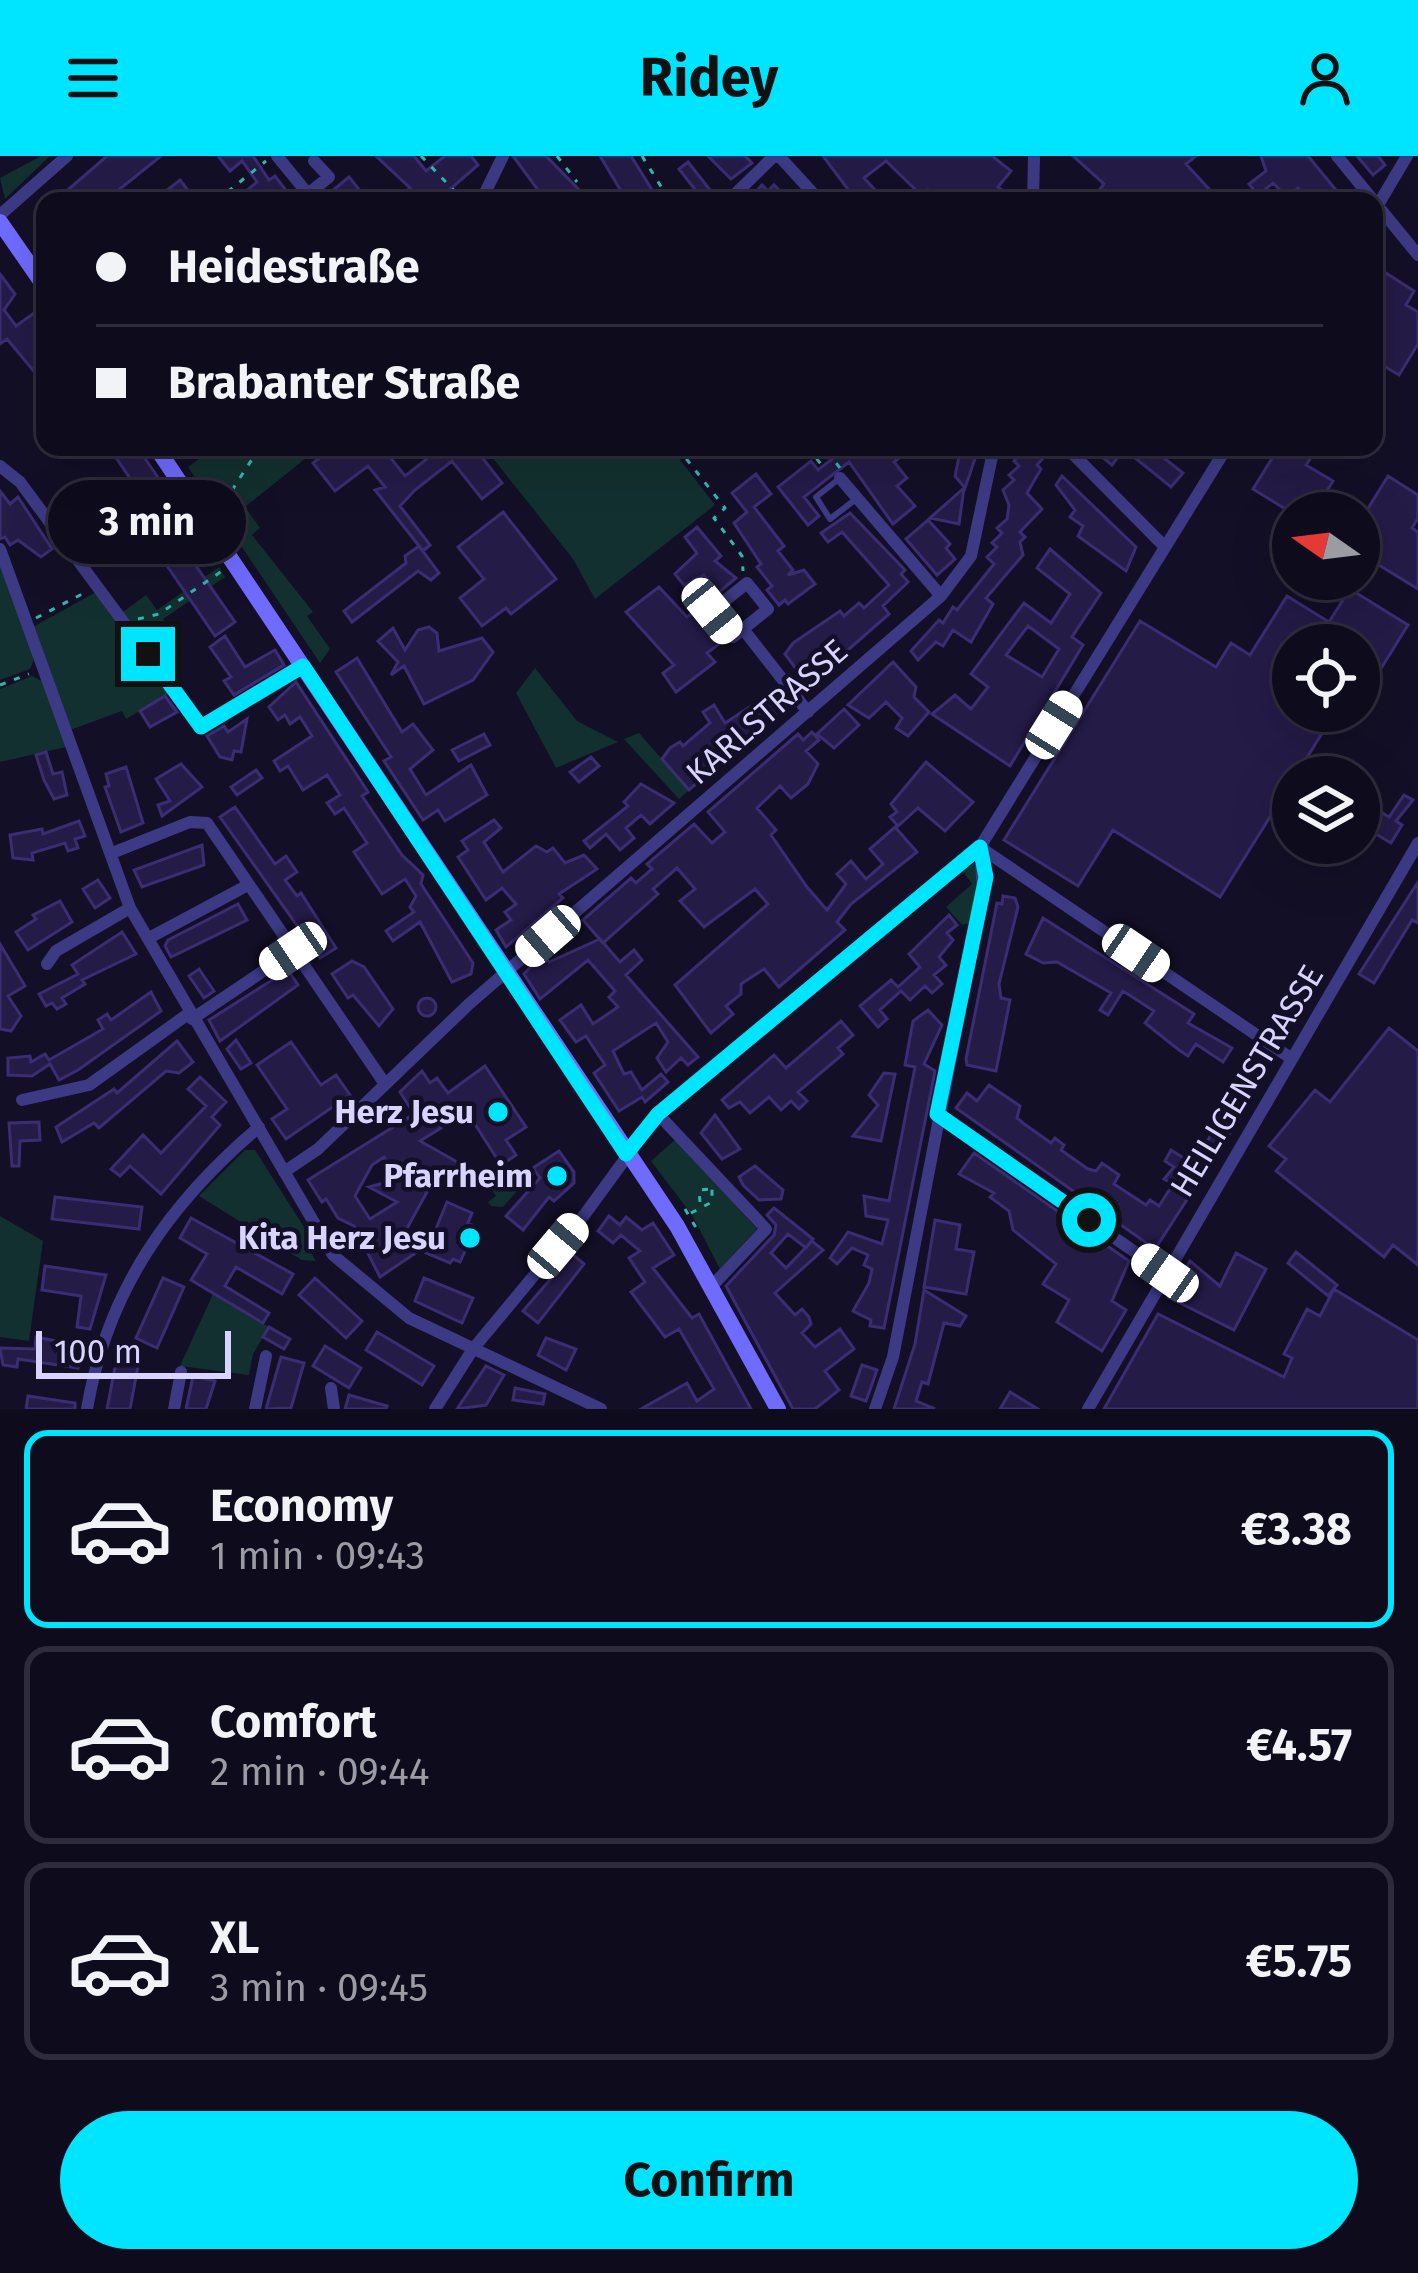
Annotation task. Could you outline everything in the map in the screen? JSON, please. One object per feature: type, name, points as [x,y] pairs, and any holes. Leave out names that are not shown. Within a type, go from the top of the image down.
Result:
[{"type":"main road","points":[[0,219],[36,273]]},
{"type":"main road","points":[[162,456],[626,1154],[711,1286],[778,1409]]},
{"type":"street","points":[[0,219],[67,156]]},
{"type":"street","points":[[274,156],[306,192]]},
{"type":"street","points":[[485,192],[503,156]]},
{"type":"street","points":[[738,192],[777,156],[811,192]]},
{"type":"street","points":[[1033,192],[1034,156]]},
{"type":"street","points":[[1337,156],[1364,192]]},
{"type":"street","points":[[1383,196],[1407,156]]},
{"type":"street","points":[[310,192],[328,177],[314,160]]},
{"type":"street","points":[[1383,216],[1418,255]]},
{"type":"street","name":"KARLSTRASSE","points":[[284,1172],[318,1149],[505,974],[941,596],[971,556],[992,456]]},
{"type":"street","points":[[1075,456],[1165,547]]},
{"type":"street","points":[[435,1409],[473,1349],[585,1214],[658,1114],[980,847],[1221,456]]},
{"type":"street","points":[[0,466],[20,482],[201,727],[303,666]]},
{"type":"street","points":[[840,478],[941,596]]},
{"type":"street","points":[[0,549],[130,908],[334,1255],[409,1318],[563,1387],[601,1409]]},
{"type":"street","points":[[747,583],[768,609],[743,628],[733,637],[712,611],[747,583]]},
{"type":"street","points":[[743,628],[808,712]]},
{"type":"street","points":[[112,853],[190,822],[207,823],[385,1084]]},
{"type":"street","name":"HEILIGENSTRASSE","points":[[1088,1409],[1418,843]]},
{"type":"street","points":[[980,847],[1292,1059]]},
{"type":"street","points":[[875,1409],[893,1357],[986,877],[980,847]]},
{"type":"street","points":[[149,938],[248,885]]},
{"type":"street","points":[[47,964],[56,951],[130,908]]},
{"type":"street","points":[[22,1100],[89,1085],[293,951]]},
{"type":"street","points":[[658,1114],[717,1185],[766,1229],[711,1286]]},
{"type":"street","points":[[937,1114],[1165,1273]]},
{"type":"street","points":[[87,1409],[106,1335],[135,1265],[187,1197],[260,1127]]},
{"type":"street","points":[[255,1409],[266,1356]]},
{"type":"street","points":[[174,1409],[182,1372]]},
{"type":"street","points":[[331,1388],[334,1409]]},
{"type":"lane","points":[[840,478],[816,497],[830,519],[856,499]]},
{"type":"path","points":[[228,192],[274,156]]},
{"type":"path","points":[[421,156],[455,192]]},
{"type":"path","points":[[557,156],[578,182]]},
{"type":"path","points":[[642,156],[664,192]]},
{"type":"path","points":[[224,525],[234,487],[254,456]]},
{"type":"path","points":[[684,456],[725,508],[714,518],[742,556],[747,583]]},
{"type":"path","points":[[831,456],[844,474],[840,478]]},
{"type":"path","points":[[124,622],[159,614],[235,563]]},
{"type":"path","points":[[26,624],[98,585]]},
{"type":"path","points":[[0,685],[42,669]]},
{"type":"path","points":[[700,1204],[699,1190],[717,1185]]},
{"type":"path","points":[[689,1214],[700,1204],[712,1202],[717,1185]]},
{"type":"green space","points":[[41,156],[50,156],[5,199],[0,178]]},
{"type":"green space","points":[[203,456],[309,456],[245,507],[260,528],[252,535],[313,612],[307,616],[330,649],[320,663],[188,467]]},
{"type":"green space","points":[[491,456],[677,456],[715,505],[595,599],[573,559]]},
{"type":"green space","points":[[0,563],[34,659],[30,669],[0,680]]},
{"type":"green space","points":[[219,567],[225,577],[163,619],[173,635],[151,650],[123,612],[146,595],[157,610]]},
{"type":"green space","points":[[96,592],[170,693],[126,719],[122,711],[70,730],[33,627]]},
{"type":"green space","points":[[535,668],[577,721],[618,742],[556,768],[516,693]]},
{"type":"green space","points":[[32,676],[42,681],[66,747],[0,762],[0,689]]},
{"type":"green space","points":[[639,733],[689,790],[679,799],[624,739]]},
{"type":"green space","points":[[976,862],[980,877],[972,922],[962,925],[946,907],[972,884],[962,870]]},
{"type":"green space","points":[[676,1139],[757,1229],[720,1269],[692,1215],[651,1161]]},
{"type":"green space","points":[[245,1150],[255,1150],[316,1246],[310,1251],[316,1261],[302,1260],[199,1196]]},
{"type":"green space","points":[[512,1175],[523,1184],[503,1207],[491,1206],[488,1202],[496,1196],[492,1190]]},
{"type":"green space","points":[[0,1216],[43,1241],[29,1341],[0,1337]]},
{"type":"green space","points":[[213,1294],[269,1327],[253,1354],[249,1375],[180,1366]]},
{"type":"building","points":[[107,156],[161,156],[116,192],[65,192]]},
{"type":"building","points":[[218,156],[253,156],[269,180],[275,176],[287,192],[245,192],[257,182],[242,161],[230,171]]},
{"type":"building","points":[[376,156],[414,156],[426,171],[445,156],[471,156],[478,165],[449,192],[405,192],[410,188]]},
{"type":"building","points":[[513,156],[546,156],[581,192],[539,192]]},
{"type":"building","points":[[600,156],[631,156],[653,192],[622,192]]},
{"type":"building","points":[[708,156],[745,156],[752,163],[731,179]]},
{"type":"building","points":[[823,156],[992,156],[1011,171],[998,187],[1005,192],[918,192],[886,161],[864,178],[877,192],[850,192]]},
{"type":"building","points":[[1073,156],[1196,156],[1186,164],[1212,192],[1098,192],[1104,184]]},
{"type":"building","points":[[1261,156],[1308,156],[1338,192],[1301,192],[1298,188],[1282,192],[1273,183],[1256,192],[1249,184],[1266,171]]},
{"type":"building","points":[[1357,156],[1378,156],[1385,165],[1373,175]]},
{"type":"building","points":[[688,162],[711,192],[697,192],[679,169]]},
{"type":"building","points":[[349,177],[361,192],[331,192]]},
{"type":"building","points":[[180,180],[187,189],[183,192],[165,192]]},
{"type":"building","points":[[762,185],[768,191],[774,185],[781,192],[756,192]]},
{"type":"building","points":[[1386,273],[1414,291],[1406,305],[1418,312],[1418,344],[1399,375],[1383,365]]},
{"type":"building","points":[[0,274],[15,294],[4,310],[16,326],[36,316],[36,374],[7,339],[0,344]]},
{"type":"building","points":[[115,456],[143,456],[168,492],[152,503],[235,622],[215,636],[122,500],[137,489]]},
{"type":"building","points":[[322,456],[389,456],[405,476],[431,456],[481,456],[502,483],[482,499],[452,461],[415,490],[400,506],[430,545],[423,551],[375,490],[385,487],[368,466],[335,491],[313,463]]},
{"type":"building","points":[[836,456],[902,456],[894,462],[907,478],[897,486],[915,506],[893,524],[849,462],[804,497],[819,516],[808,525],[778,487],[811,461],[818,470]]},
{"type":"building","points":[[959,456],[976,456],[965,488],[955,476]]},
{"type":"building","points":[[1019,456],[1045,456],[1027,493],[1042,509],[1020,532],[1025,537],[1020,542],[1023,555],[986,598],[993,604],[971,642],[953,630],[943,646],[936,642],[918,660],[911,651],[939,620],[943,623],[953,607],[957,610],[994,564],[987,557],[1002,533],[997,528],[1007,519],[1009,505],[1003,490],[1014,480],[1009,475],[1019,466],[1014,461]]},
{"type":"building","points":[[1133,456],[1161,456],[1183,473],[1171,487]]},
{"type":"building","points":[[1273,456],[1312,456],[1306,465],[1333,481],[1326,492],[1272,492],[1272,501],[1253,489]]},
{"type":"building","points":[[756,474],[771,494],[754,507],[784,546],[778,551],[793,570],[788,575],[804,570],[815,584],[788,604],[785,600],[779,605],[767,590],[772,586],[734,523],[747,512],[732,493]]},
{"type":"building","points":[[1062,476],[1136,547],[1126,571],[1078,536],[1083,526],[1070,517],[1075,510],[1056,485]]},
{"type":"building","points":[[1388,476],[1418,495],[1418,518],[1412,528],[1418,532],[1418,589],[1380,566],[1378,492]]},
{"type":"building","points":[[964,488],[959,524],[930,518]]},
{"type":"building","points":[[0,491],[10,504],[18,497],[52,549],[41,557],[18,540],[10,545],[5,537],[0,539]]},
{"type":"building","points":[[503,512],[556,579],[511,614],[506,608],[482,626],[460,598],[484,579],[458,547]]},
{"type":"building","points":[[850,513],[905,570],[901,574],[908,582],[883,606],[889,614],[808,685],[785,654],[793,643],[840,611],[844,616],[859,603],[864,608],[889,585],[842,532],[828,542],[821,533]]},
{"type":"building","points":[[928,520],[950,544],[946,548],[955,559],[937,575],[906,539]]},
{"type":"building","points":[[697,527],[721,556],[715,561],[736,578],[718,593],[704,575],[684,585],[675,574],[697,553],[685,537]]},
{"type":"building","points":[[419,546],[439,573],[431,580],[418,571],[352,622],[344,611],[406,563],[405,556]]},
{"type":"building","points":[[1050,549],[1101,593],[1072,637],[1083,645],[1010,766],[932,714],[955,695],[971,709],[988,687],[971,674],[1024,603],[1051,623],[1070,594],[1037,568]],"holes":[[[1028,626],[1059,649],[1042,677],[1006,655]]]},
{"type":"building","points":[[659,587],[687,617],[700,607],[723,641],[707,653],[715,662],[676,692],[663,673],[674,665],[626,612]]},
{"type":"building","points":[[1284,600],[1293,600],[1329,622],[1343,600],[1368,600],[1408,625],[1380,670],[1380,624],[1272,624],[1272,732],[1323,732],[1308,756],[1272,756],[1272,814],[1220,897],[1113,830],[1078,886],[1004,840],[1140,621],[1216,667],[1231,643],[1250,655]]},
{"type":"building","points":[[429,627],[437,633],[439,651],[482,638],[493,652],[473,680],[424,704],[404,666],[391,675],[398,662],[378,641],[393,628],[405,650],[418,630]]},
{"type":"building","points":[[225,636],[245,667],[275,650],[284,665],[234,695],[224,681],[231,677],[210,647]]},
{"type":"building","points":[[357,658],[402,732],[413,724],[433,750],[410,769],[426,795],[471,765],[487,795],[445,821],[438,810],[423,820],[384,761],[391,757],[336,672]]},
{"type":"building","points":[[893,662],[916,687],[914,697],[929,712],[908,736],[896,728],[902,718],[886,702],[869,718],[848,705]]},
{"type":"building","points":[[296,682],[368,792],[362,796],[402,855],[423,875],[421,884],[473,963],[471,974],[452,982],[420,922],[393,941],[386,931],[414,912],[410,907],[416,896],[405,879],[382,894],[354,852],[367,843],[344,808],[335,814],[327,803],[340,795],[327,775],[303,790],[288,766],[280,771],[274,761],[312,736],[300,717],[290,724],[285,715],[278,720],[269,707]]},
{"type":"building","points":[[165,696],[177,712],[150,727],[140,711]]},
{"type":"building","points":[[762,699],[775,714],[689,790],[662,759],[670,748],[680,742],[683,746],[710,723],[703,712],[714,705],[725,723]]},
{"type":"building","points":[[844,709],[859,725],[834,748],[817,734]]},
{"type":"building","points":[[247,719],[241,752],[234,751],[232,760],[220,757],[207,736],[224,726],[228,732]]},
{"type":"building","points":[[812,732],[819,740],[806,751],[818,764],[808,784],[791,798],[780,786],[757,808],[776,830],[771,835],[827,910],[846,884],[837,874],[851,861],[866,879],[883,864],[870,849],[895,827],[917,852],[851,904],[837,922],[845,930],[779,987],[764,969],[741,984],[741,994],[726,1006],[733,1014],[711,1033],[675,985],[768,904],[755,889],[704,927],[680,901],[695,889],[677,868],[653,889],[658,894],[603,943],[583,920],[631,878],[636,883],[652,869],[647,864],[694,824],[712,843],[725,832],[708,812],[798,734],[803,740]]},
{"type":"building","points":[[484,734],[490,745],[459,761],[452,750]]},
{"type":"building","points":[[46,752],[53,774],[62,772],[67,795],[54,799],[44,780],[36,755]]},
{"type":"building","points":[[591,757],[599,766],[579,782],[570,772]]},
{"type":"building","points":[[926,762],[973,802],[945,831],[918,808],[898,826],[890,817],[897,812],[891,804]]},
{"type":"building","points":[[181,764],[202,787],[162,816],[158,805],[170,801],[156,779]]},
{"type":"building","points":[[126,767],[143,823],[121,832],[105,787],[109,786],[106,774]]},
{"type":"building","points":[[256,770],[262,778],[237,795],[231,787]]},
{"type":"building","points":[[641,784],[674,803],[650,824],[641,815],[626,828],[634,838],[620,850],[606,834],[590,848],[584,841],[628,806],[624,802]]},
{"type":"building","points":[[1404,795],[1413,800],[1396,821],[1402,825],[1391,843],[1380,836],[1380,812],[1389,817]]},
{"type":"building","points":[[235,807],[275,864],[286,856],[297,872],[285,880],[297,896],[301,893],[336,948],[320,958],[220,817]]},
{"type":"building","points":[[494,820],[501,828],[484,842],[503,872],[536,846],[547,852],[553,848],[565,863],[584,855],[597,869],[559,894],[563,898],[506,947],[496,930],[511,920],[505,912],[516,904],[502,888],[486,900],[458,857],[468,850],[462,841]]},
{"type":"building","points":[[79,821],[85,836],[75,839],[78,848],[68,851],[65,843],[32,853],[33,860],[13,858],[10,835],[42,829],[43,834]]},
{"type":"building","points":[[202,845],[204,865],[142,887],[134,870]]},
{"type":"building","points":[[98,880],[110,898],[95,908],[83,889]]},
{"type":"building","points":[[1418,882],[1418,923],[1412,920],[1374,983],[1359,974]]},
{"type":"building","points":[[1003,896],[1015,898],[1018,907],[999,984],[1001,998],[1010,1000],[996,1071],[967,1065],[966,1059],[997,903],[1002,904]]},
{"type":"building","points":[[60,901],[72,922],[28,950],[16,932],[36,919],[33,915]]},
{"type":"building","points":[[238,904],[247,920],[171,957],[165,946],[168,940]]},
{"type":"building","points":[[949,915],[957,925],[947,933],[953,940],[939,957],[946,965],[934,975],[942,984],[932,993],[925,986],[910,1000],[901,991],[880,1010],[887,1019],[878,1027],[860,1006],[891,980],[898,987],[920,967],[909,954]]},
{"type":"building","points":[[1043,918],[1194,1014],[1188,1023],[1232,1048],[1223,1062],[1196,1044],[1188,1056],[1179,1050],[1145,1023],[1154,1011],[1123,991],[1108,1015],[1100,1010],[1111,993],[1057,962],[1043,963],[1026,954]]},
{"type":"building","points":[[122,932],[136,954],[82,980],[85,984],[62,998],[66,1004],[57,1009],[52,1003],[46,1006],[39,994],[78,974],[72,965]]},
{"type":"building","points":[[600,939],[620,962],[634,950],[642,960],[626,975],[698,1057],[688,1065],[681,1058],[666,1072],[657,1058],[668,1042],[656,1023],[613,1051],[624,1074],[631,1072],[642,1090],[661,1074],[668,1082],[645,1102],[642,1097],[619,1111],[594,1073],[605,1065],[586,1036],[576,1042],[560,1020],[581,1005],[593,1024],[618,1007],[609,997],[615,991],[588,960],[540,999],[524,974],[542,955],[549,962]]},
{"type":"building","points":[[0,944],[25,986],[8,996],[21,1016],[11,1031],[0,1029]]},
{"type":"building","points":[[352,961],[364,967],[393,1009],[379,1026],[353,995],[348,998],[332,974]]},
{"type":"building","points":[[199,969],[214,991],[204,998],[189,976]]},
{"type":"building","points":[[288,970],[298,985],[220,1041],[209,1020]]},
{"type":"building","points":[[151,992],[161,1011],[78,1070],[59,1080],[50,1064],[32,1076],[8,1075],[8,1058],[30,1056],[31,1062],[45,1054],[49,1060],[103,1029],[98,1020],[107,1014],[111,1020]]},
{"type":"building","points":[[427,998],[436,1007],[427,1016],[418,1007]]},
{"type":"building","points":[[928,1010],[942,1025],[924,1064],[935,1071],[884,1328],[870,1326],[871,1320],[853,1311],[869,1283],[872,1269],[864,1265],[868,1255],[852,1248],[837,1264],[830,1258],[848,1232],[882,1244],[888,1220],[866,1216],[864,1196],[889,1201],[915,1067],[905,1065],[913,1021]]},
{"type":"building","points":[[841,1021],[853,1035],[838,1048],[843,1054],[798,1092],[807,1101],[799,1109],[791,1101],[781,1110],[769,1097],[750,1113],[740,1102],[729,1108],[722,1100],[774,1055],[786,1068]]},
{"type":"building","points":[[1389,1028],[1418,1051],[1418,1265],[1393,1245],[1384,1257],[1276,1171],[1286,1159],[1269,1146],[1315,1090],[1330,1102]]},
{"type":"building","points":[[236,1040],[251,1063],[241,1069],[227,1049]]},
{"type":"building","points":[[177,1041],[193,1062],[179,1073],[166,1071],[99,1128],[94,1123],[62,1142],[56,1127],[114,1089],[117,1093]]},
{"type":"building","points":[[291,1042],[321,1085],[336,1075],[350,1095],[286,1139],[272,1119],[287,1109],[257,1065]]},
{"type":"building","points":[[485,1066],[526,1127],[506,1140],[516,1155],[501,1165],[464,1107],[437,1122],[441,1128],[420,1141],[459,1163],[452,1176],[438,1172],[400,1241],[420,1250],[380,1277],[354,1226],[338,1218],[326,1199],[322,1202],[308,1180],[414,1114],[400,1092],[422,1071],[430,1083],[437,1078],[448,1093]],"holes":[[[384,1157],[398,1179],[369,1187],[397,1202],[370,1219],[355,1196],[372,1165]]]},
{"type":"building","points":[[884,1073],[895,1074],[881,1141],[853,1136],[878,1105],[869,1095]]},
{"type":"building","points":[[200,1077],[226,1102],[212,1117],[220,1125],[161,1194],[130,1166],[120,1176],[111,1169],[143,1135],[161,1153],[206,1106],[188,1089]]},
{"type":"building","points":[[989,1085],[1020,1106],[1017,1118],[1023,1123],[1051,1143],[1055,1138],[1064,1145],[1061,1150],[1088,1169],[1096,1171],[1102,1163],[1119,1175],[1114,1184],[1146,1205],[1150,1200],[1159,1206],[1173,1184],[1164,1179],[1174,1167],[1165,1161],[1171,1150],[1187,1160],[1193,1150],[1200,1154],[1218,1122],[1213,1119],[1220,1107],[1239,1119],[1155,1249],[956,1108],[967,1093],[977,1101]]},
{"type":"building","points":[[715,1115],[740,1149],[722,1159],[701,1133]]},
{"type":"building","points":[[39,1122],[40,1140],[20,1141],[19,1166],[12,1166],[9,1123]]},
{"type":"building","points":[[559,1151],[574,1172],[574,1183],[554,1201],[549,1197],[523,1230],[506,1216],[540,1178],[533,1168]]},
{"type":"building","points":[[974,1153],[1129,1261],[1112,1301],[1126,1310],[1102,1351],[1057,1322],[1069,1300],[1043,1284],[1056,1264],[1013,1230],[1009,1211],[990,1197],[994,1193],[959,1174]]},
{"type":"building","points":[[755,1166],[783,1190],[781,1199],[759,1200],[743,1185],[739,1177]]},
{"type":"building","points":[[55,1197],[142,1207],[139,1229],[52,1219]]},
{"type":"building","points":[[447,1202],[472,1213],[468,1223],[476,1227],[460,1262],[426,1253]]},
{"type":"building","points":[[774,1208],[813,1239],[809,1244],[812,1241],[823,1250],[775,1293],[795,1315],[802,1309],[809,1317],[811,1324],[802,1333],[815,1347],[840,1329],[854,1349],[825,1371],[839,1390],[815,1409],[793,1409],[726,1286],[774,1235],[776,1225],[767,1215]],"holes":[[[788,1234],[806,1248],[786,1268],[771,1253]]]},
{"type":"building","points":[[609,1216],[620,1225],[626,1217],[642,1230],[653,1223],[674,1255],[653,1268],[692,1318],[699,1314],[751,1409],[641,1409],[687,1383],[697,1401],[714,1389],[679,1329],[665,1337],[631,1292],[645,1282],[629,1258],[640,1251],[621,1235],[613,1243],[598,1231]]},
{"type":"building","points":[[191,1218],[293,1274],[282,1294],[236,1267],[225,1286],[269,1313],[263,1323],[191,1280],[207,1254],[180,1238]]},
{"type":"building","points":[[935,1220],[960,1225],[956,1249],[974,1252],[966,1294],[924,1287]]},
{"type":"building","points":[[1296,1252],[1337,1285],[1328,1296],[1288,1263]]},
{"type":"building","points":[[1236,1253],[1266,1269],[1234,1330],[1168,1297],[1190,1261],[1220,1286]]},
{"type":"building","points":[[572,1254],[584,1264],[538,1323],[523,1311]]},
{"type":"building","points":[[45,1266],[106,1275],[90,1329],[77,1327],[81,1296],[42,1290]]},
{"type":"building","points":[[163,1278],[184,1287],[157,1348],[136,1338]]},
{"type":"building","points":[[315,1278],[362,1321],[346,1338],[299,1295]]},
{"type":"building","points":[[424,1278],[473,1298],[462,1323],[415,1301]]},
{"type":"building","points":[[1334,1289],[1418,1340],[1418,1409],[1104,1409],[1158,1314],[1284,1377],[1292,1358],[1284,1354],[1307,1309],[1320,1316]]},
{"type":"building","points":[[924,1290],[966,1316],[960,1326],[944,1323],[928,1384],[922,1382],[916,1401],[935,1409],[894,1409],[915,1344]]},
{"type":"building","points":[[269,1327],[290,1339],[284,1349],[263,1337]]},
{"type":"building","points":[[377,1332],[434,1366],[422,1385],[366,1350]]},
{"type":"building","points":[[36,1337],[81,1346],[78,1368],[18,1359],[17,1367],[3,1365],[0,1348],[35,1349]]},
{"type":"building","points":[[546,1338],[576,1349],[566,1370],[538,1355]]},
{"type":"building","points":[[325,1346],[361,1368],[349,1388],[313,1366]]},
{"type":"building","points":[[117,1357],[139,1361],[130,1409],[107,1409]]},
{"type":"building","points":[[281,1357],[304,1363],[291,1408],[266,1409]]},
{"type":"building","points":[[862,1365],[877,1370],[866,1401],[851,1396]]},
{"type":"building","points":[[486,1366],[504,1375],[486,1405],[457,1409]]},
{"type":"building","points":[[193,1376],[215,1381],[206,1409],[186,1409]]},
{"type":"building","points":[[515,1388],[545,1394],[543,1404],[513,1400]]},
{"type":"building","points":[[1010,1392],[1038,1409],[1000,1409]]},
{"type":"building","points":[[349,1395],[387,1406],[386,1409],[345,1409]]},
{"type":"building","points":[[28,1396],[75,1403],[75,1409],[26,1409]]},
{"type":"place","name":"Herz Jesu","points":[[498,1112]]},
{"type":"place","name":"Pfarrheim","points":[[557,1176]]},
{"type":"place","name":"Kita Herz Jesu","points":[[470,1238]]},
{"type":"route","points":[[148,654],[201,727],[303,666],[626,1154],[658,1114],[980,847],[986,877],[937,1114],[1089,1220]]}]
